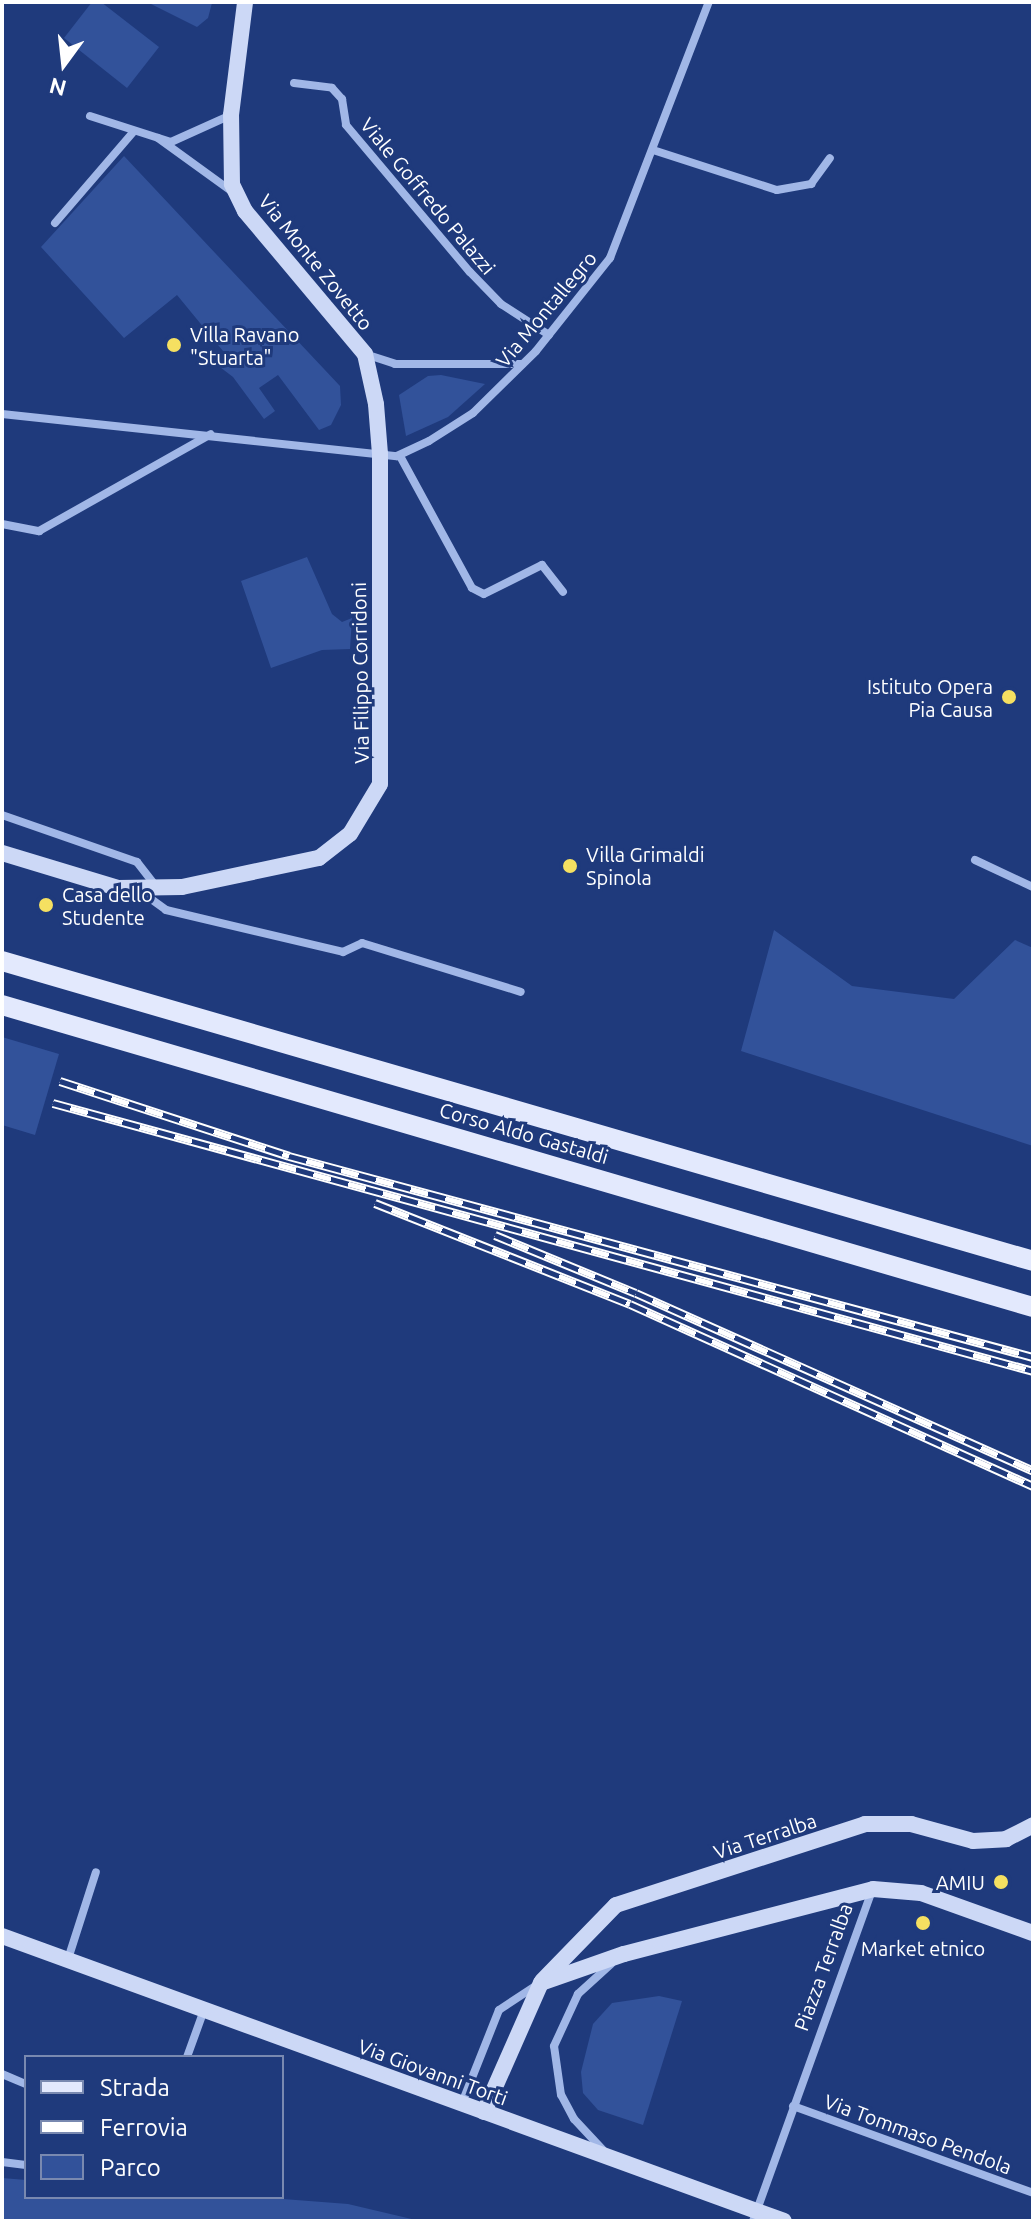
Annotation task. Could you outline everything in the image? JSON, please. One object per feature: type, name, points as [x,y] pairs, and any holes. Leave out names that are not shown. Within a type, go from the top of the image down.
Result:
[{"type":"main road","name":"Corso Aldo Gastaldi","points":[[2,961],[1033,1261]]},
{"type":"main road","name":"Corso Aldo Gastaldi","points":[[2,1005],[1033,1307]]},
{"type":"street","name":"Via Monte Zovetto","points":[[245,2],[231,115],[232,184],[245,211],[365,354],[380,454],[380,492]]},
{"type":"street","name":"Via Montallegro","points":[[400,456],[473,413],[549,335],[617,247],[706,3]]},
{"type":"street","name":"Viale Goffredo Palazzi","points":[[294,83],[332,88],[342,99],[346,125],[470,272],[501,304],[549,335]]},
{"type":"street","name":"Via Monte Zovetto","points":[[90,116],[171,142],[231,115]]},
{"type":"street","points":[[55,223],[134,131]]},
{"type":"street","name":"Via Monte Zovetto","points":[[157,138],[238,196]]},
{"type":"street","points":[[653,150],[777,190],[811,184],[830,158]]},
{"type":"street","name":"Via Monte Zovetto","points":[[365,354],[395,364],[523,364]]},
{"type":"street","points":[[2,414],[400,456],[472,588],[484,594],[542,565],[563,592]]},
{"type":"street","points":[[2,524],[39,531],[211,434]]},
{"type":"street","name":"Via Filippo Corridoni","points":[[2,853],[140,891],[158,891],[319,858],[350,834],[364,814],[382,767],[380,492]]},
{"type":"street","points":[[2,815],[137,862],[158,891]]},
{"type":"street","points":[[975,860],[1033,887]]},
{"type":"street","name":"Via Filippo Corridoni","points":[[140,891],[166,910],[343,952],[362,943],[521,992]]},
{"type":"street","name":"Via Terralba","points":[[541,1983],[616,1905],[865,1824],[911,1824],[973,1841],[1006,1839],[1033,1825]]},
{"type":"street","points":[[68,1959],[96,1872]]},
{"type":"street","points":[[873,1889],[921,1893],[1033,1933]]},
{"type":"street","name":"Piazza Terralba","points":[[462,2103],[499,2010],[541,1983],[624,1954],[873,1889]]},
{"type":"street","name":"Piazza Terralba","points":[[755,2216],[873,1889]]},
{"type":"street","name":"Via Giovanni Torti","points":[[2,1936],[615,2159],[755,2216],[784,2221]]},
{"type":"street","name":"Piazza Terralba","points":[[615,2159],[592,2142],[561,2095],[554,2046],[589,1981],[624,1954]]},
{"type":"street","points":[[484,2112],[541,1983]]},
{"type":"street","points":[[188,2055],[204,2010]]},
{"type":"street","points":[[2,2074],[24,2083]]},
{"type":"street","name":"Via Tommaso Pendola","points":[[793,2106],[1033,2193]]},
{"type":"street","points":[[2,2162],[24,2165]]},
{"type":"green space","points":[[92,2],[101,2],[159,47],[127,88],[64,38]]},
{"type":"green space","points":[[149,3],[212,3],[208,18],[197,27]]},
{"type":"green space","points":[[124,156],[340,386],[341,405],[331,425],[319,430],[278,375],[259,388],[275,411],[264,419],[233,377],[212,361],[223,351],[177,295],[124,338],[41,247]]},
{"type":"green space","points":[[441,375],[485,384],[448,417],[406,436],[399,395],[428,376]]},
{"type":"green space","points":[[307,557],[332,614],[342,622],[352,618],[350,649],[322,650],[271,668],[241,581]]},
{"type":"green space","points":[[774,930],[852,986],[954,999],[1015,940],[1033,948],[1033,1146],[741,1051]]},
{"type":"green space","points":[[2,1037],[59,1054],[35,1135],[2,1125]]},
{"type":"green space","points":[[659,1996],[682,2001],[643,2125],[598,2110],[583,2093],[581,2072],[593,2024],[612,2003]]},
{"type":"green space","points":[[2,2178],[24,2180],[24,2199],[283,2199],[348,2204],[420,2221],[2,2221]]},
{"type":"railway","points":[[60,1081],[289,1156],[1033,1357]]},
{"type":"railway","points":[[53,1103],[1033,1371]]},
{"type":"railway","points":[[375,1203],[630,1304],[1033,1486]]},
{"type":"railway","points":[[495,1235],[636,1293],[1033,1471]]},
{"type":"place","name":"Villa Ravano \"Stuarta\"","points":[[174,345]]},
{"type":"place","name":"Istituto Opera Pia Causa","points":[[1009,697]]},
{"type":"place","name":"Villa Grimaldi Spinola","points":[[570,866]]},
{"type":"place","name":"Casa dello Studente","points":[[46,905]]},
{"type":"place","name":"AMIU","points":[[1001,1882]]},
{"type":"place","name":"Market etnico","points":[[923,1923]]}]
